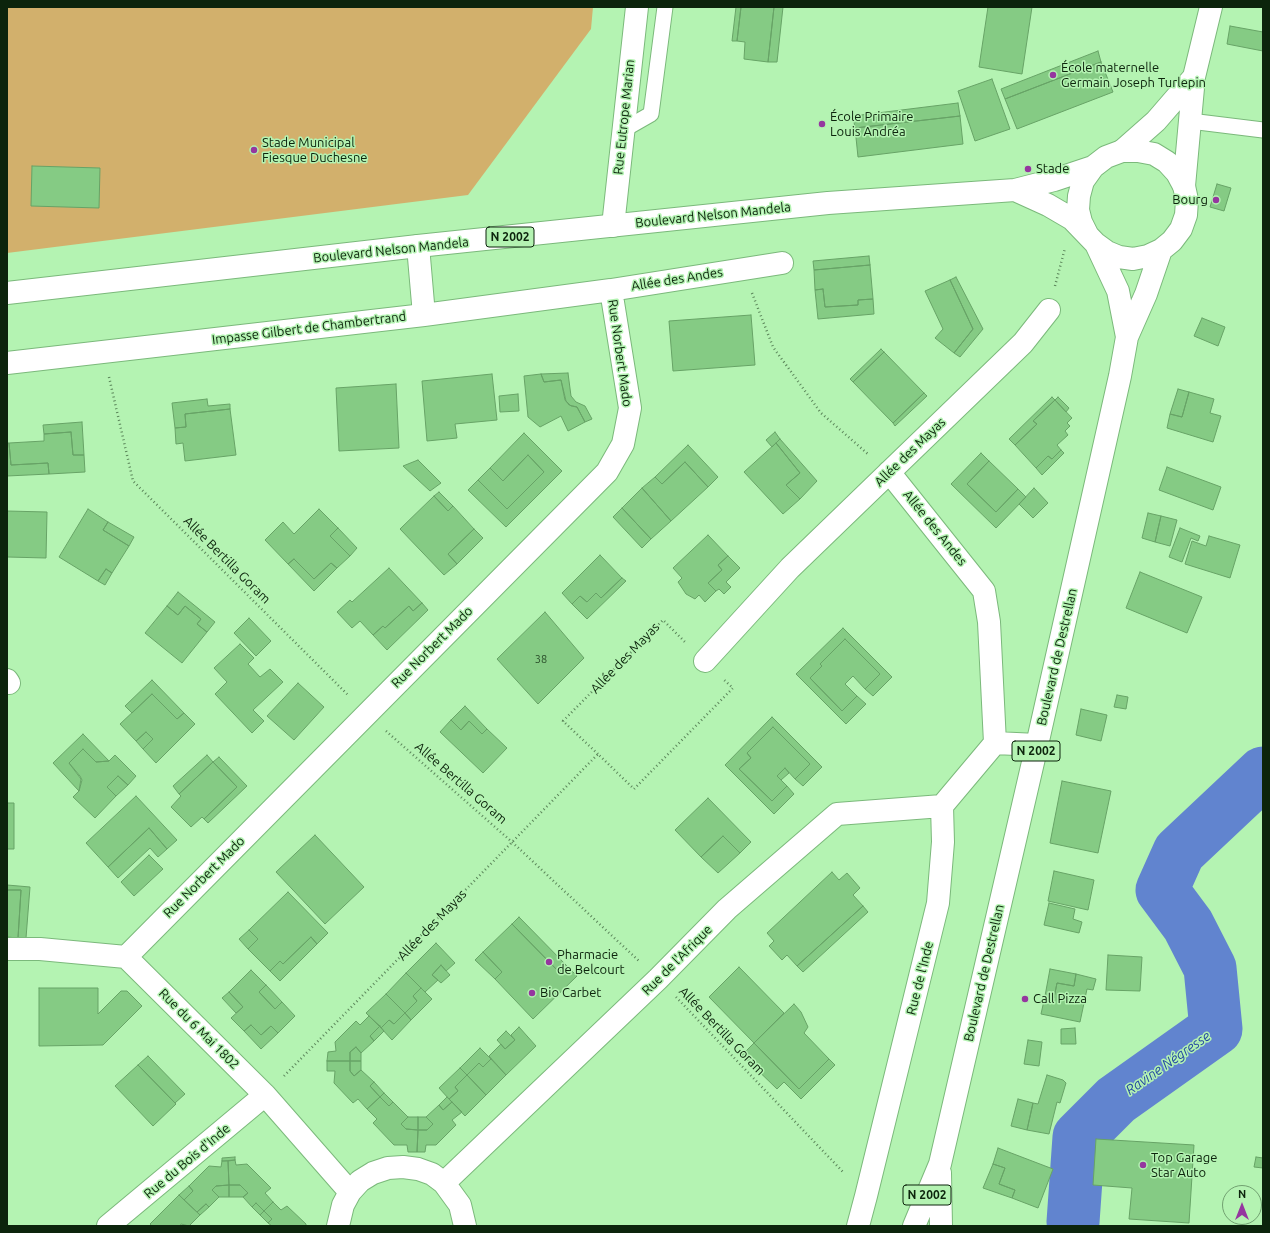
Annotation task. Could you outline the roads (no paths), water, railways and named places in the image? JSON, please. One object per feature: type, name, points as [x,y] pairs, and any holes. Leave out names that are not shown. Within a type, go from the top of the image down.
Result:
[{"type":"street","name":"Rue Eutrope Marian","points":[[612,226],[636,7]]},
{"type":"street","points":[[1184,186],[1194,77],[1211,7]]},
{"type":"street","points":[[1122,151],[1156,121],[1194,77]]},
{"type":"street","points":[[1122,151],[1138,151],[1154,154],[1167,162],[1177,173],[1184,186],[1187,200],[1186,215],[1181,229],[1172,241],[1161,250],[1148,256],[1133,259],[1120,257],[1107,252],[1092,239],[1081,222],[1078,210],[1079,196],[1084,181],[1093,167],[1106,157],[1122,151]]},
{"type":"street","name":"Boulevard Nelson Mandela","points":[[7,293],[418,246],[836,203],[1015,190],[1054,180],[1093,167]]},
{"type":"street","name":"Boulevard Nelson Mandela","points":[[1015,190],[1048,205],[1072,219],[1092,239]]},
{"type":"street","name":"Boulevard de Destrellan","points":[[1092,239],[1118,292],[1127,337]]},
{"type":"street","points":[[418,246],[424,315]]},
{"type":"street","name":"Boulevard de Destrellan","points":[[914,1226],[940,1164],[1037,745],[1120,376],[1127,337],[1146,294],[1161,250]]},
{"type":"street","name":"Allée des Andes","points":[[611,290],[782,263]]},
{"type":"street","name":"Impasse Gilbert de Chambertrand","points":[[7,363],[424,315],[611,290]]},
{"type":"street","name":"Rue Norbert Mado","points":[[126,957],[366,713],[607,472],[623,444],[630,408],[611,290]]},
{"type":"street","name":"Allée des Mayas","points":[[705,661],[790,568],[1023,343],[1049,310]]},
{"type":"street","name":"Allée des Andes","points":[[889,472],[984,591],[990,622],[995,743]]},
{"type":"street","points":[[942,806],[995,743],[1037,745]]},
{"type":"street","name":"Rue de l'Afrique","points":[[444,1183],[658,979],[727,909],[836,814],[942,806]]},
{"type":"street","name":"Rue de l'Inde","points":[[858,1226],[938,902],[943,842],[942,806]]},
{"type":"street","points":[[7,949],[40,948],[126,957]]},
{"type":"street","name":"Rue du 6 Mai 1802","points":[[126,957],[265,1095],[350,1192]]},
{"type":"street","name":"Rue du Bois d'Inde","points":[[108,1226],[265,1095]]},
{"type":"street","name":"Boulevard de Destrellan","points":[[940,1164],[940,1226]]},
{"type":"street","points":[[338,1226],[343,1205],[350,1192],[360,1181],[373,1173],[388,1168],[418,1169],[432,1174],[444,1183],[460,1205],[465,1226]]},
{"type":"street","points":[[914,1226],[923,1223],[940,1226]]},
{"type":"lane","points":[[623,130],[651,114],[665,7]]},
{"type":"lane","points":[[1190,121],[1263,130]]},
{"type":"waterway","name":"Ravine Négresse","points":[[1073,1222],[1079,1137],[1116,1100],[1216,1029],[1210,968],[1188,925],[1162,890],[1179,852],[1263,773]]},
{"type":"place","name":"École maternelle Germain Joseph Turlepin","points":[[1053,75]]},
{"type":"place","name":"École Primaire Louis Andréa","points":[[822,124]]},
{"type":"place","name":"Stade Municipal Fiesque Duchesne","points":[[254,150]]},
{"type":"place","name":"Stade","points":[[1028,169]]},
{"type":"place","name":"Bourg","points":[[1216,200]]},
{"type":"place","name":"Pharmacie de Belcourt","points":[[549,962]]},
{"type":"place","name":"Bio Carbet","points":[[532,993]]},
{"type":"place","name":"Call Pizza","points":[[1025,999]]},
{"type":"place","name":"Top Garage Star Auto","points":[[1143,1165]]}]
